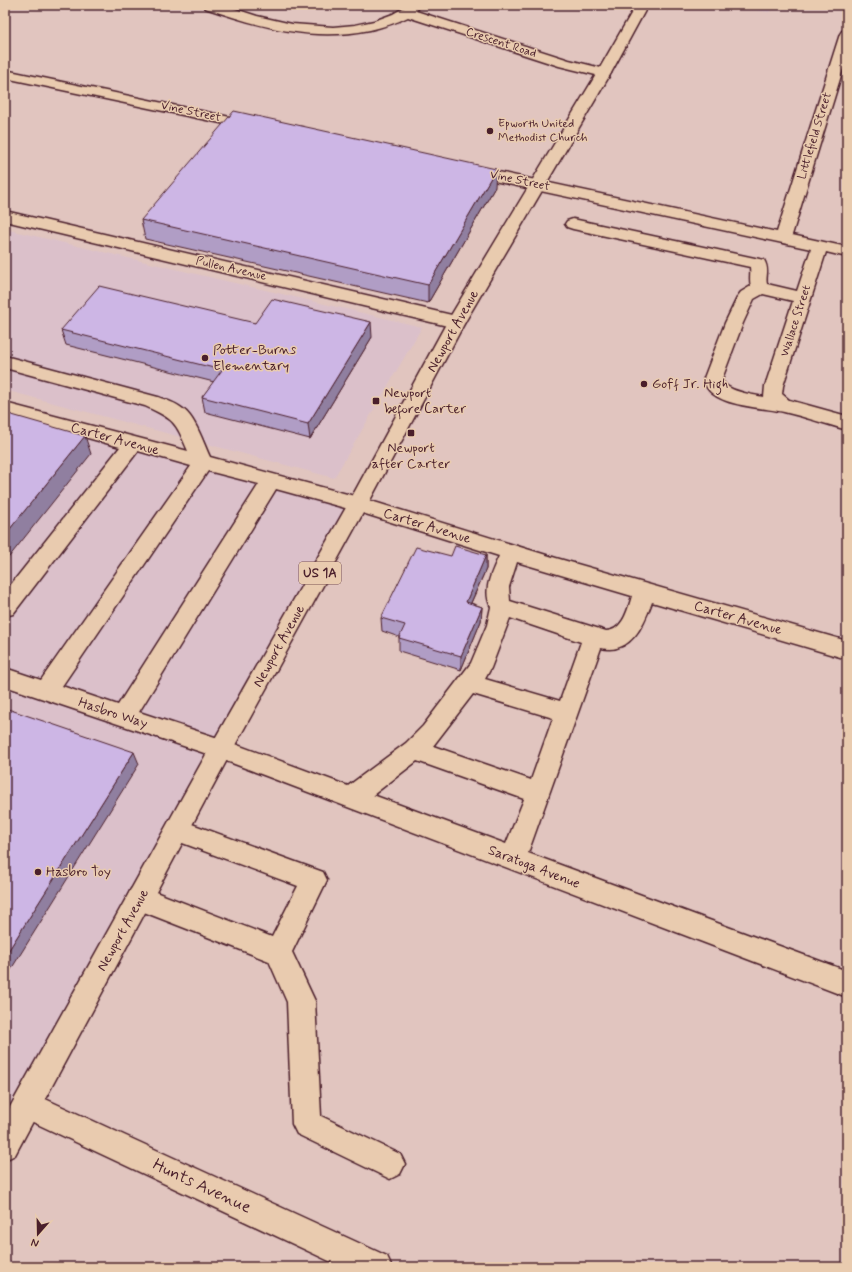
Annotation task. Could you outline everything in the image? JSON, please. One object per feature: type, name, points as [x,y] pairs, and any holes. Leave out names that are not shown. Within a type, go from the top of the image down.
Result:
[{"type":"street","points":[[210,5],[288,29],[330,32],[359,29],[388,21],[412,9]]},
{"type":"street","name":"Newport Avenue","points":[[5,1145],[221,750],[358,504],[456,322],[604,73],[642,5]]},
{"type":"street","name":"Crescent Road","points":[[412,9],[564,64],[604,73]]},
{"type":"street","name":"Littlefield Street","points":[[783,238],[847,34]]},
{"type":"street","name":"Vine Street","points":[[5,74],[271,129]]},
{"type":"street","name":"Vine Street","points":[[451,166],[847,252]]},
{"type":"street","points":[[5,234],[13,217]]},
{"type":"street","name":"Pullen Avenue","points":[[13,217],[456,322]]},
{"type":"street","points":[[573,224],[758,264],[760,275],[758,281],[760,288]]},
{"type":"street","name":"Wallace Street","points":[[778,400],[774,386],[820,246]]},
{"type":"street","points":[[803,298],[760,288],[747,296],[734,323],[713,378],[714,384],[720,391],[752,401],[778,400],[847,423]]},
{"type":"street","points":[[5,362],[151,401],[167,408],[178,414],[203,463],[46,691]]},
{"type":"street","name":"Carter Avenue","points":[[5,409],[358,504],[511,552],[847,650]]},
{"type":"street","points":[[5,608],[133,444]]},
{"type":"street","points":[[123,716],[271,481]]},
{"type":"street","points":[[350,798],[414,750],[431,733],[480,668],[498,625],[502,607],[497,598],[497,589],[511,552]]},
{"type":"street","points":[[502,607],[609,641],[618,639],[624,635],[629,628],[645,591]]},
{"type":"street","points":[[513,859],[594,637]]},
{"type":"street","name":"Hasbro Way","points":[[5,678],[123,716],[221,750]]},
{"type":"street","points":[[468,683],[567,713]]},
{"type":"street","name":"Saratoga Avenue","points":[[221,750],[847,984]]},
{"type":"street","points":[[414,750],[538,793]]},
{"type":"street","points":[[178,830],[314,880],[278,952]]},
{"type":"street","points":[[140,898],[278,952],[301,1001],[307,1124],[390,1164]]},
{"type":"street","name":"Hunts Avenue","points":[[28,1105],[376,1267]]},
{"type":"shaded area","points":[[722,5],[771,5],[773,7],[769,12]]},
{"type":"shaded area","name":"Potter-Burns Elementary","points":[[5,229],[422,327],[334,478],[5,390]]},
{"type":"shaded area","points":[[5,403],[357,503],[5,1135]]},
{"type":"building","points":[[234,111],[496,169],[428,285],[141,220]]},
{"type":"building","name":"Potter-Burns Elementary","points":[[99,286],[255,323],[272,299],[371,322],[308,424],[202,397],[222,370],[61,330]]},
{"type":"building","points":[[5,413],[85,436],[5,535]]},
{"type":"building","points":[[455,546],[486,555],[466,602],[482,607],[461,656],[399,638],[405,625],[381,618],[416,547],[451,556]]},
{"type":"building","name":"Hasbro Toy","points":[[5,708],[134,752],[5,956]]},
{"type":"place","name":"Epworth United Methodist Church","points":[[490,131]]},
{"type":"place","name":"Potter-Burns Elementary","points":[[205,358]]},
{"type":"place","name":"Goff Jr. High","points":[[644,384]]},
{"type":"place","name":"Newport before Carter","points":[[376,401]]},
{"type":"place","name":"Newport after Carter","points":[[411,433]]},
{"type":"place","name":"Hasbro Toy","points":[[38,872]]}]
